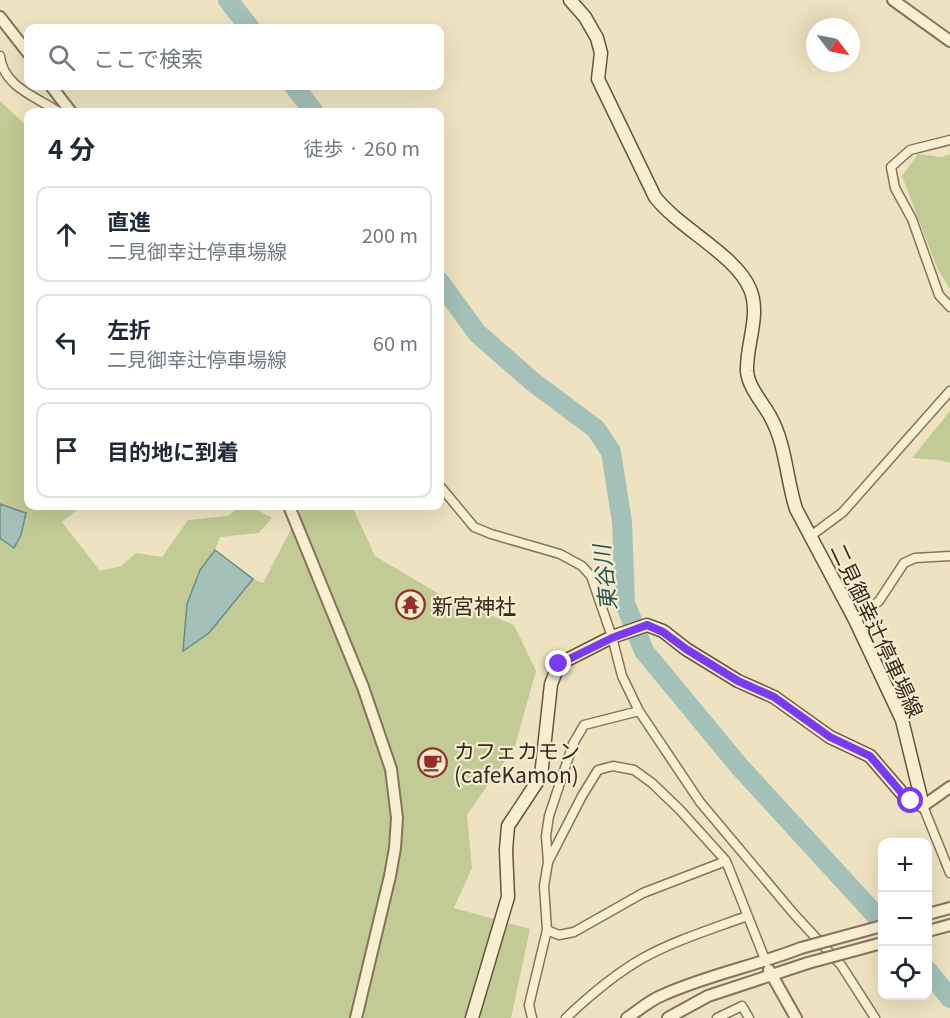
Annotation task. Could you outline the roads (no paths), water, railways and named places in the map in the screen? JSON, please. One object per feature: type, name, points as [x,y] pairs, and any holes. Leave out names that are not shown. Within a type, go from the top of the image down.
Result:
[{"type":"main road","name":"二見御幸辻停車場線","points":[[570,0],[585,17],[597,38],[601,53],[598,79],[655,197],[666,210],[737,268],[750,289],[754,304],[747,372],[780,436],[790,491],[796,509],[812,535],[855,620],[902,720],[923,806]]},
{"type":"main road","points":[[472,1018],[508,897],[506,850],[508,826],[541,776],[551,684],[559,664],[612,638],[647,625],[663,632],[738,681],[774,697],[830,737],[870,756],[907,799],[923,806]]},
{"type":"street","points":[[893,0],[950,41]]},
{"type":"street","points":[[0,17],[24,48]]},
{"type":"street","points":[[0,56],[6,72],[17,87],[31,98],[51,108]]},
{"type":"street","points":[[54,90],[67,108]]},
{"type":"street","points":[[950,140],[910,150],[891,167],[895,188],[912,219],[939,295],[950,307]]},
{"type":"street","points":[[812,535],[843,512],[950,392]]},
{"type":"street","points":[[444,491],[474,527],[560,554],[582,566],[591,576],[622,676],[639,711],[700,802],[794,914],[842,965],[875,1018]]},
{"type":"street","points":[[291,510],[363,687],[391,769],[397,818],[395,848],[356,1018]]},
{"type":"street","points":[[855,620],[879,601],[904,563],[915,558],[950,556]]},
{"type":"street","points":[[532,1018],[529,1005],[547,930],[544,886],[548,862],[546,836],[549,816],[573,744],[584,725],[639,711]]},
{"type":"street","points":[[548,862],[598,770],[613,766],[634,770],[652,783],[680,810],[726,861],[771,976],[796,1018]]},
{"type":"street","points":[[950,787],[923,806],[950,873]]},
{"type":"street","points":[[547,930],[559,935],[574,932],[643,893],[726,861]]},
{"type":"street","points":[[932,913],[950,908]]},
{"type":"street","points":[[566,1018],[604,984],[643,958],[747,916]]},
{"type":"street","points":[[932,930],[950,925]]},
{"type":"street","points":[[627,1018],[660,996],[710,976],[766,962],[801,948],[878,927]]},
{"type":"street","points":[[668,1018],[708,996],[808,963],[878,944]]},
{"type":"street","points":[[717,1018],[742,1006],[749,1018]]},
{"type":"water","points":[[0,504],[26,513],[21,535],[14,548],[0,538]]},
{"type":"water","points":[[215,550],[253,579],[209,633],[183,651],[187,604],[200,570]]},
{"type":"waterway","name":"東谷川","points":[[228,0],[247,24]]},
{"type":"waterway","name":"東谷川","points":[[297,90],[311,108]]},
{"type":"waterway","name":"東谷川","points":[[444,288],[477,333],[533,382],[596,429],[611,452],[622,522],[625,603],[644,651],[739,766],[878,918]]},
{"type":"waterway","name":"東谷川","points":[[932,976],[950,998]]},
{"type":"place","name":"新宮神社","points":[[411,605]]},
{"type":"place","name":"カフェカモン (cafeKamon)","points":[[433,762]]}]
